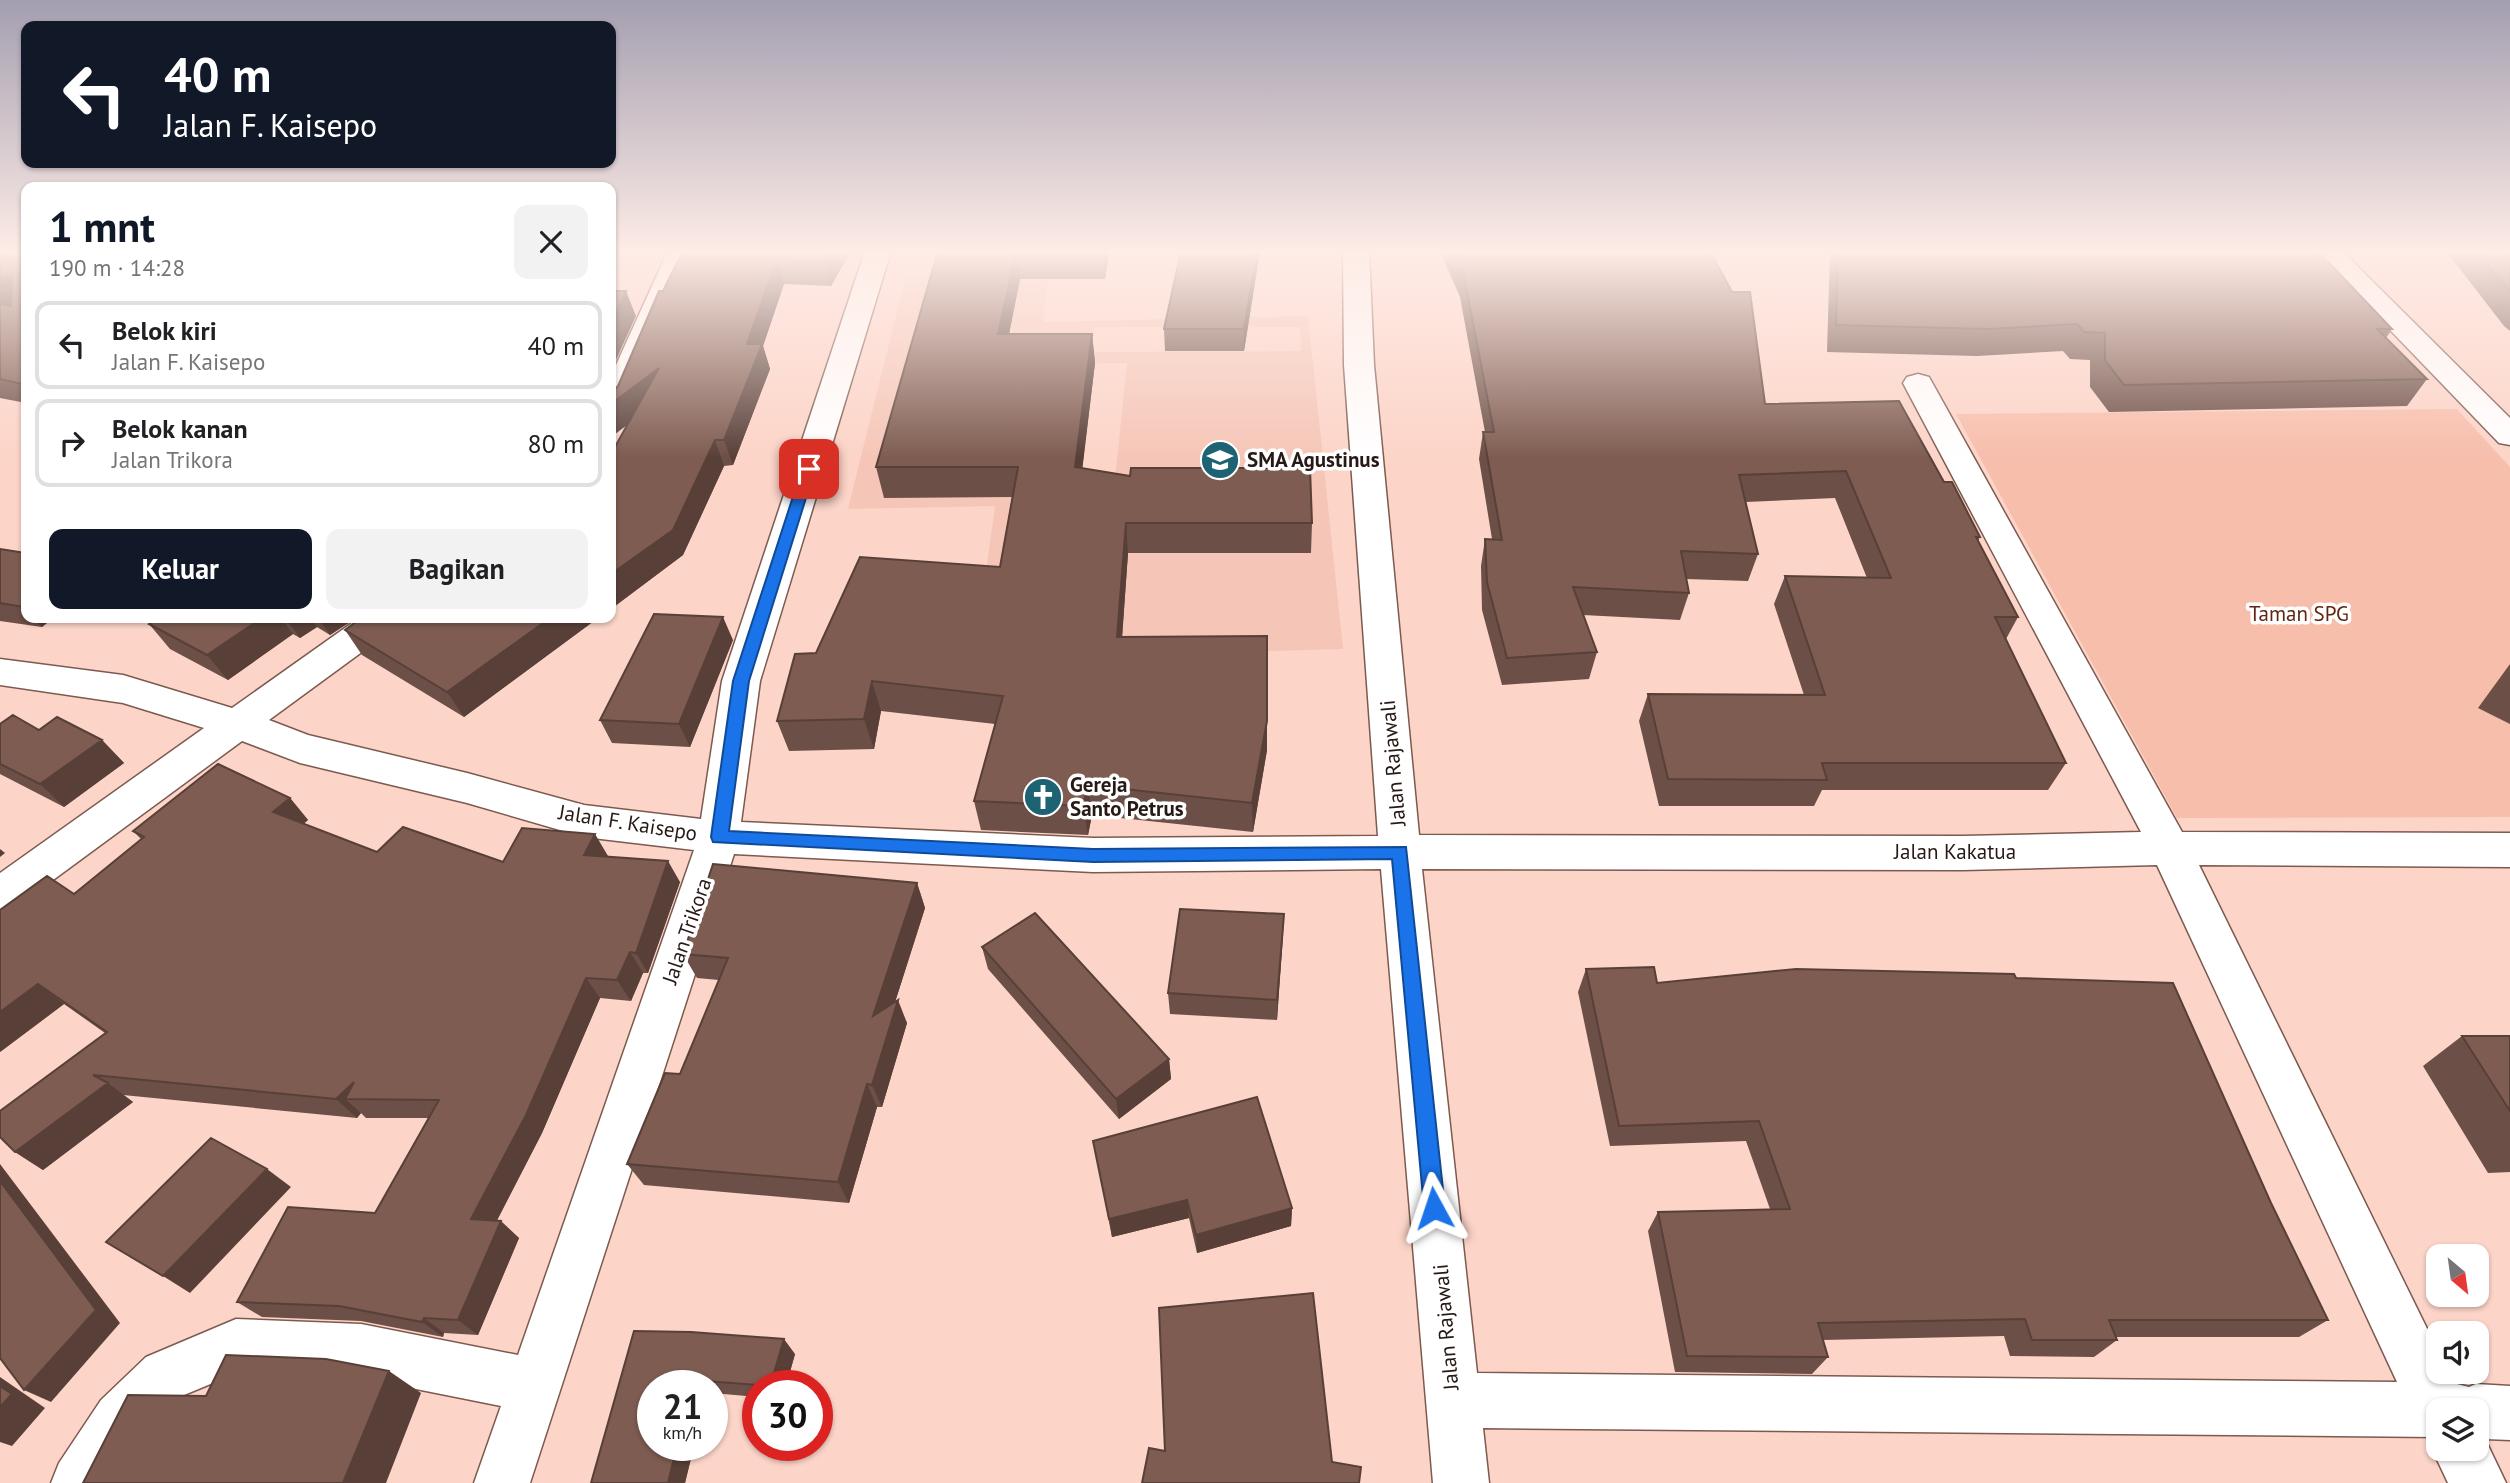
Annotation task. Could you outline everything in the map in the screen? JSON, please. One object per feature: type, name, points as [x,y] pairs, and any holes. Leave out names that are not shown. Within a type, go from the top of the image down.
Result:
[{"type":"street","points":[[616,398],[650,320]]},
{"type":"street","name":"Jalan Trikora","points":[[502,1483],[719,837],[741,681],[856,320]]},
{"type":"street","name":"Jalan Rajawali","points":[[1358,320],[1359,365],[1400,852],[1461,1483]]},
{"type":"street","points":[[2395,320],[2510,436]]},
{"type":"street","points":[[1918,383],[2171,848],[2445,1398]]},
{"type":"street","points":[[0,896],[376,623]]},
{"type":"street","name":"Jalan F. Kaisepo","points":[[0,672],[123,689],[239,724],[300,748],[467,788],[584,821],[719,837],[1093,855],[1400,852]]},
{"type":"street","name":"Jalan Kakatua","points":[[1400,852],[1963,853],[2171,848],[2510,850]]},
{"type":"street","points":[[79,1483],[120,1419],[165,1376],[236,1346],[361,1351],[533,1385]]},
{"type":"street","points":[[1453,1400],[2426,1417]]},
{"type":"street","points":[[2489,1415],[2510,1413]]},
{"type":"street","points":[[2470,1461],[2478,1483]]},
{"type":"shaded area","name":"SMA Agustinus","points":[[895,320],[970,320],[1111,518],[1127,363],[1047,364],[1039,411],[971,320],[1308,320],[1343,649],[974,659],[995,506],[848,509]],"holes":[[[1094,327],[1300,327],[1301,351],[1091,352]]]},
{"type":"green space","name":"Taman SPG","points":[[2457,409],[2510,467],[2510,817],[2177,818],[1956,414]]},
{"type":"building","points":[[0,320],[21,320],[21,384],[0,379]]},
{"type":"building","points":[[646,320],[755,320],[747,344],[762,344],[724,440],[715,440],[673,530],[616,570],[616,445],[659,368],[616,400],[618,386]]},
{"type":"building","points":[[918,320],[1001,320],[998,334],[1092,334],[1075,467],[1130,476],[1131,468],[1310,468],[1312,523],[1126,523],[1117,637],[1267,636],[1267,721],[1252,803],[1088,785],[1083,806],[974,801],[1003,696],[872,681],[864,719],[777,721],[795,654],[816,653],[860,557],[1000,567],[1018,467],[876,467]]},
{"type":"building","points":[[1166,320],[1245,320],[1244,329],[1164,329]]},
{"type":"building","points":[[1472,320],[1754,320],[1765,404],[1899,401],[1944,482],[1952,482],[1980,537],[1976,537],[2018,617],[1995,617],[2066,763],[1822,763],[1827,780],[1668,779],[1648,694],[1825,695],[1785,576],[1891,578],[1846,471],[1739,475],[1758,554],[1681,551],[1689,593],[1573,587],[1597,652],[1507,658],[1487,582],[1485,539],[1502,540],[1483,432],[1494,432]]},
{"type":"building","points":[[1836,320],[2384,320],[2392,329],[2377,329],[2427,379],[2124,385],[2105,360],[2105,333],[2084,332],[2077,324],[1989,329],[1836,325]]},
{"type":"building","points":[[0,549],[21,552],[21,607],[0,603]]},
{"type":"building","points":[[654,614],[723,617],[679,724],[600,720]]},
{"type":"building","points":[[150,623],[255,623],[207,655]]},
{"type":"building","points":[[354,623],[543,623],[447,692],[345,630]]},
{"type":"building","points":[[13,715],[39,730],[57,717],[102,740],[40,784],[0,764],[0,724]]},
{"type":"building","points":[[218,764],[290,798],[273,812],[377,852],[403,827],[503,862],[522,828],[595,834],[584,855],[668,861],[636,953],[630,952],[617,980],[586,978],[526,1115],[471,1219],[501,1221],[458,1320],[424,1318],[422,1322],[339,1306],[237,1302],[288,1207],[375,1213],[439,1100],[345,1099],[354,1082],[336,1099],[93,1075],[108,1083],[15,1152],[0,1137],[0,1111],[107,1032],[38,984],[0,1012],[0,910],[47,876],[74,894],[144,837],[133,831]]},
{"type":"building","points":[[713,864],[917,883],[873,1016],[898,1000],[872,1085],[867,1084],[838,1182],[627,1164],[665,1073],[680,1074],[728,958],[683,954]]},
{"type":"building","points":[[1180,909],[1284,914],[1277,1000],[1168,993]]},
{"type":"building","points":[[1035,913],[1169,1059],[1116,1099],[982,947]]},
{"type":"building","points":[[1654,967],[1657,983],[1796,969],[2014,974],[2016,978],[2173,983],[2271,1203],[2328,1320],[2109,1320],[2117,1340],[2032,1340],[2025,1319],[1818,1323],[1828,1357],[1687,1356],[1658,1212],[1790,1209],[1759,1121],[1619,1126],[1586,969]]},
{"type":"building","points":[[2462,1036],[2510,1036],[2510,1111]]},
{"type":"building","points":[[1257,1097],[1292,1208],[1196,1235],[1187,1200],[1109,1219],[1093,1141]]},
{"type":"building","points":[[211,1138],[267,1169],[163,1276],[106,1242]]},
{"type":"building","points":[[0,1181],[96,1310],[24,1390],[0,1358]]},
{"type":"building","points":[[1313,1293],[1332,1462],[1361,1467],[1359,1483],[1142,1483],[1149,1448],[1165,1451],[1159,1308]]},
{"type":"building","points":[[634,1331],[784,1339],[775,1370],[742,1370],[742,1384],[728,1383],[728,1370],[637,1370],[637,1461],[673,1461],[668,1483],[591,1483]]},
{"type":"building","points":[[226,1355],[326,1359],[389,1371],[343,1483],[83,1483],[128,1395],[206,1396]]},
{"type":"building","points":[[0,1386],[12,1394],[0,1407]]},
{"type":"place","name":"SMA Agustinus","points":[[1220,460]]},
{"type":"place","name":"Gereja Santo Petrus","points":[[1043,797]]},
{"type":"route","points":[[809,469],[741,681],[719,837],[922,849],[1093,855],[1400,852],[1434,1208]]}]
